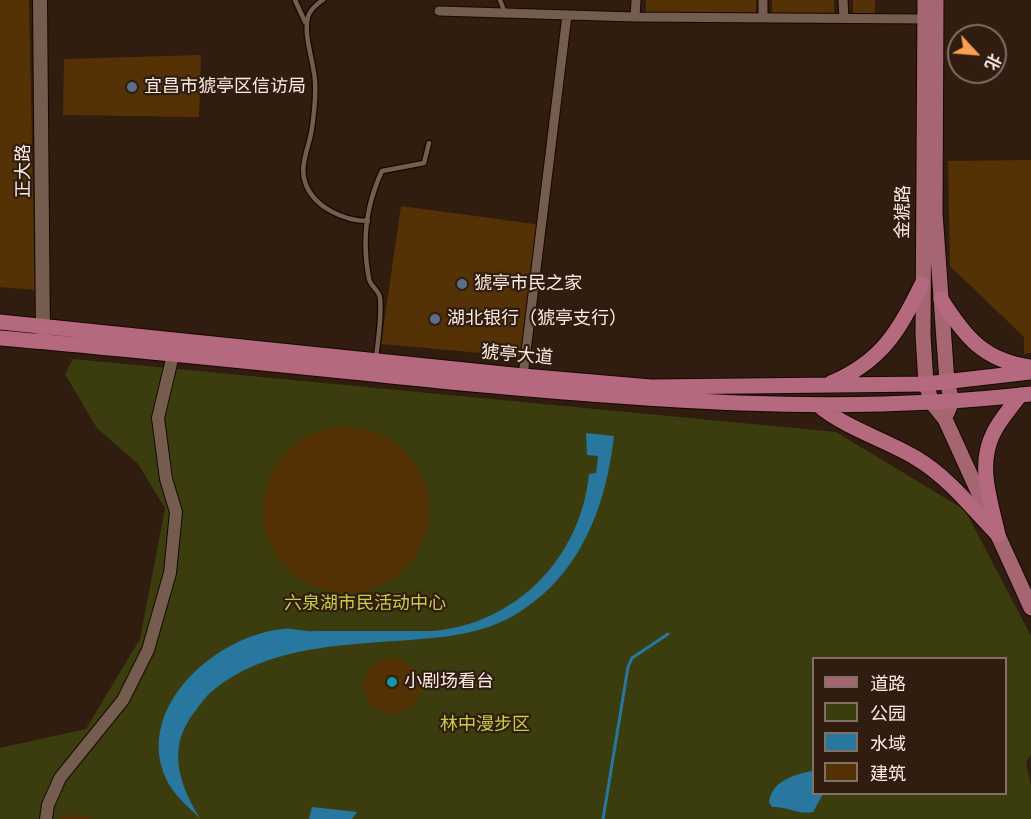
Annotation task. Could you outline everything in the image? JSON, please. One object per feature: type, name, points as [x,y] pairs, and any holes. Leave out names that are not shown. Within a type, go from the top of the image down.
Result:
[{"type":"highway","points":[[825,386],[860,370],[884,346],[905,319],[922,284]]},
{"type":"highway","points":[[941,300],[971,341],[999,358],[1031,367]]},
{"type":"highway","name":"猇亭大道","points":[[0,322],[651,387],[926,384],[1031,372]]},
{"type":"highway","name":"猇亭大道","points":[[0,338],[625,398],[818,405],[932,403],[1025,394]]},
{"type":"highway","points":[[998,535],[986,478],[985,453],[994,431],[1025,394]]},
{"type":"highway","points":[[818,405],[837,420],[870,434],[919,460],[954,489],[998,535]]},
{"type":"main road","name":"正大路","points":[[40,0],[43,342]]},
{"type":"main road","name":"金猇路","points":[[926,0],[922,284],[926,384],[932,403],[945,419],[1031,608]]},
{"type":"main road","name":"金猇路","points":[[936,0],[935,213],[947,382],[952,401]]},
{"type":"main road","points":[[945,419],[952,401]]},
{"type":"street","points":[[635,17],[636,0]]},
{"type":"street","points":[[763,18],[764,0]]},
{"type":"street","points":[[843,0],[844,18]]},
{"type":"street","points":[[439,11],[635,17],[925,19]]},
{"type":"street","points":[[523,376],[567,15]]},
{"type":"street","points":[[46,819],[48,805],[60,778],[123,700],[148,650],[170,573],[176,512],[166,479],[158,418],[173,355]]},
{"type":"lane","points":[[295,0],[306,24],[315,83],[312,127],[303,172],[305,184],[314,197],[336,215],[346,219],[368,221]]},
{"type":"lane","points":[[306,24],[308,14],[323,0]]},
{"type":"lane","points":[[500,0],[505,13]]},
{"type":"lane","points":[[376,361],[381,309],[379,294],[370,284],[364,244],[374,188],[382,171],[424,164],[429,143]]},
{"type":"green space","name":"六泉湖市民活动中心","points":[[73,359],[836,432],[965,510],[1031,636],[1031,755],[1026,762],[1031,785],[1031,819],[0,819],[0,748],[86,729],[140,639],[165,508],[138,464],[97,428],[65,374]]},
{"type":"water","points":[[586,433],[614,436],[604,488],[587,536],[558,579],[540,597],[518,613],[479,630],[437,637],[305,651],[279,657],[231,677],[206,697],[185,727],[180,740],[178,753],[182,780],[186,793],[200,818],[177,796],[162,768],[159,743],[164,718],[175,696],[191,675],[212,658],[235,644],[259,634],[283,629],[434,631],[464,625],[492,615],[517,600],[540,581],[558,558],[573,532],[583,504],[589,474],[596,473],[598,456],[587,455]]},
{"type":"water","points":[[812,771],[812,795],[822,795],[813,812],[772,807],[769,802],[774,789],[784,780]]},
{"type":"water","points":[[312,807],[357,812],[352,819],[309,819]]},
{"type":"building","points":[[0,0],[29,0],[35,290],[0,287]]},
{"type":"building","points":[[646,0],[756,0],[756,13],[646,13]]},
{"type":"building","points":[[772,0],[834,0],[834,15],[772,15]]},
{"type":"building","points":[[853,0],[875,0],[875,13],[853,13]]},
{"type":"building","name":"宜昌市猇亭区信访局","points":[[201,55],[199,117],[63,115],[64,59]]},
{"type":"building","points":[[1031,160],[1031,353],[1024,354],[1024,337],[950,266],[948,161]]},
{"type":"building","name":"猇亭市民之家","points":[[401,206],[542,225],[525,357],[381,344]]},
{"type":"building","points":[[346,427],[378,433],[405,451],[423,478],[429,510],[423,542],[405,569],[378,587],[346,593],[314,587],[287,569],[269,542],[263,510],[269,478],[287,451],[314,433]]},
{"type":"building","name":"小剧场看台","points":[[386,658],[398,658],[408,662],[416,670],[420,686],[416,702],[408,710],[398,714],[386,714],[376,710],[368,702],[364,692],[364,680],[368,670],[376,662]]},
{"type":"building","points":[[60,814],[92,817],[92,819],[60,819]]},
{"type":"waterway","points":[[603,819],[628,667],[632,658],[668,634]]},
{"type":"place","name":"宜昌市猇亭区信访局","points":[[132,87]]},
{"type":"place","name":"猇亭市民之家","points":[[462,284]]},
{"type":"place","name":"湖北银行（猇亭支行）","points":[[435,319]]},
{"type":"place","name":"小剧场看台","points":[[392,682]]},
{"type":"park label","name":"林中漫步区","points":[[485,725]]}]
